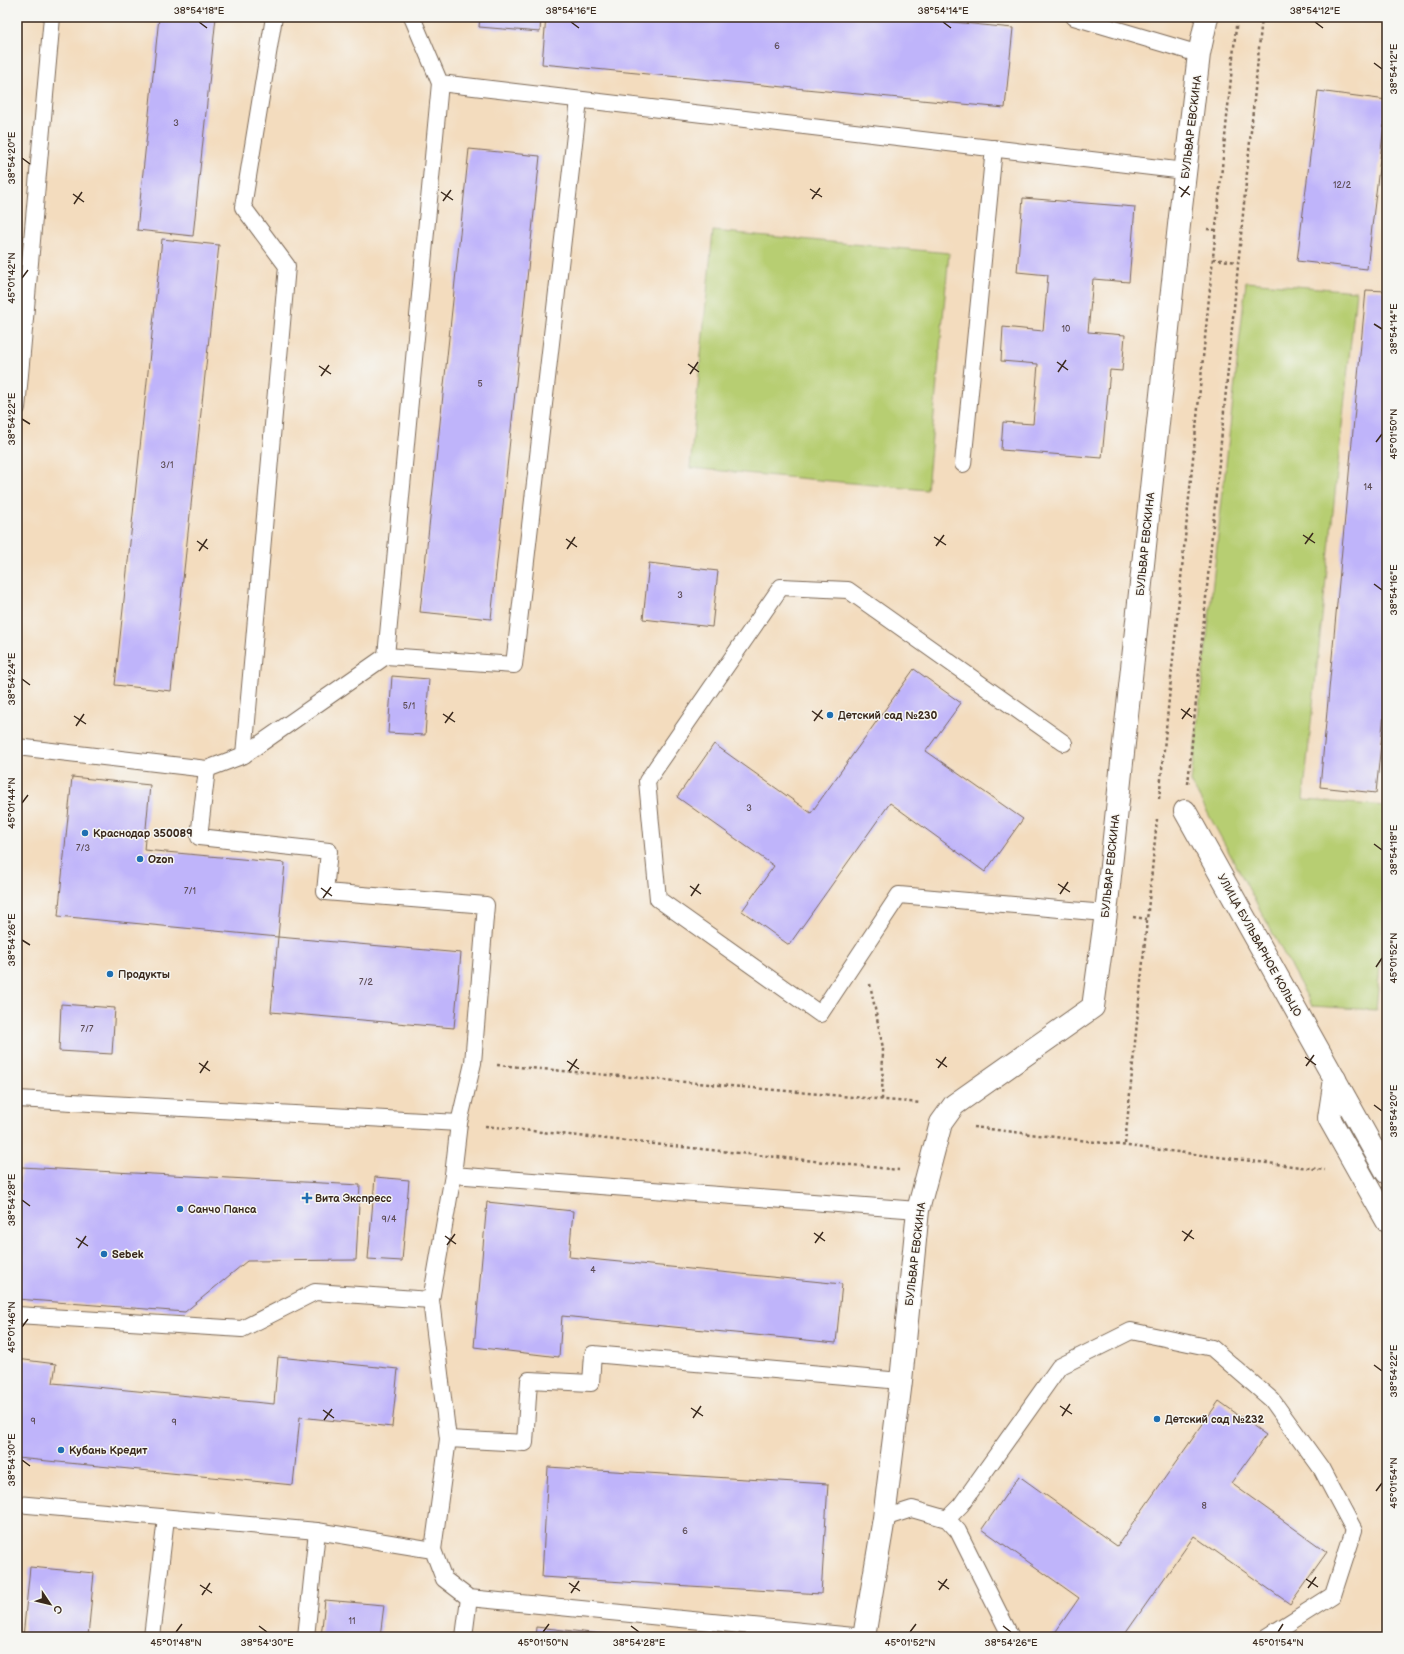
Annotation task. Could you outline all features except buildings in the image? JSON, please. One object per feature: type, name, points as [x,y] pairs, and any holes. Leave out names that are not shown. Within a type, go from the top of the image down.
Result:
[{"type":"street","name":"БУЛЬВАР ЕВСКИНА","points":[[864,1637],[884,1518],[901,1381],[918,1210],[941,1123],[954,1105],[1093,1007],[1105,913],[1185,171],[1199,54],[1207,17]]},
{"type":"street","name":"УЛИЦА БУЛЬВАРНОЕ КОЛЬЦО","points":[[1185,811],[1387,1173]]},
{"type":"street","points":[[1335,1079],[1329,1118],[1362,1174],[1387,1222]]},
{"type":"lane","points":[[17,408],[52,17]]},
{"type":"lane","points":[[244,755],[249,717],[287,266],[243,207],[274,17]]},
{"type":"lane","points":[[386,656],[440,83],[412,17]]},
{"type":"lane","points":[[1074,17],[1199,54]]},
{"type":"lane","points":[[440,83],[1185,171]]},
{"type":"lane","points":[[17,747],[207,769],[244,755],[386,656],[514,665],[579,100]]},
{"type":"lane","points":[[963,464],[994,148]]},
{"type":"lane","points":[[1064,743],[848,590],[781,587],[647,781],[658,899],[820,1014],[899,895],[1105,913]]},
{"type":"lane","points":[[207,769],[199,837],[329,851],[325,892],[486,905],[473,1063],[459,1123],[453,1175],[431,1300],[448,1439],[433,1550],[444,1579],[469,1598],[864,1637]]},
{"type":"lane","points":[[17,1099],[459,1123]]},
{"type":"lane","points":[[453,1175],[918,1210]]},
{"type":"lane","points":[[17,1315],[242,1328],[315,1292],[431,1300]]},
{"type":"lane","points":[[946,1519],[961,1505],[1059,1368],[1131,1331],[1212,1348],[1272,1400],[1321,1468],[1354,1530],[1333,1595],[1267,1637]]},
{"type":"lane","points":[[448,1439],[525,1443],[529,1380],[591,1383],[593,1354],[901,1381]]},
{"type":"lane","points":[[17,1504],[317,1531],[433,1550]]},
{"type":"lane","points":[[884,1518],[912,1509],[946,1519],[958,1531],[1011,1637]]},
{"type":"lane","points":[[152,1637],[166,1518]]},
{"type":"lane","points":[[306,1637],[317,1531]]},
{"type":"lane","points":[[464,1637],[469,1598]]},
{"type":"path","points":[[1159,805],[1237,17]]},
{"type":"path","points":[[1185,811],[1262,17]]},
{"type":"path","points":[[1213,259],[1238,262]]},
{"type":"path","points":[[1125,1144],[1158,813]]},
{"type":"path","points":[[870,982],[883,1048],[882,1100]]},
{"type":"path","points":[[473,1063],[882,1100],[954,1105]]},
{"type":"path","points":[[459,1123],[928,1173]]},
{"type":"path","points":[[941,1123],[1125,1144],[1362,1174]]},
{"type":"green space","points":[[713,231],[949,253],[927,490],[690,468]]},
{"type":"green space","points":[[1246,282],[1356,291],[1303,800],[1387,806],[1387,888],[1376,1010],[1312,1006],[1191,782]]},
{"type":"place","name":"Детский сад №230","points":[[830,715]]},
{"type":"place","name":"Краснодар 350089","points":[[85,833]]},
{"type":"place","name":"Ozon","points":[[140,859]]},
{"type":"place","name":"Продукты","points":[[110,974]]},
{"type":"place","name":"Вита Экспресс","points":[[307,1198]]},
{"type":"place","name":"Санчо Панса","points":[[180,1209]]},
{"type":"place","name":"Sebek","points":[[104,1254]]},
{"type":"place","name":"Детский сад №232","points":[[1157,1419]]},
{"type":"place","name":"Кубань Кредит","points":[[61,1450]]}]
